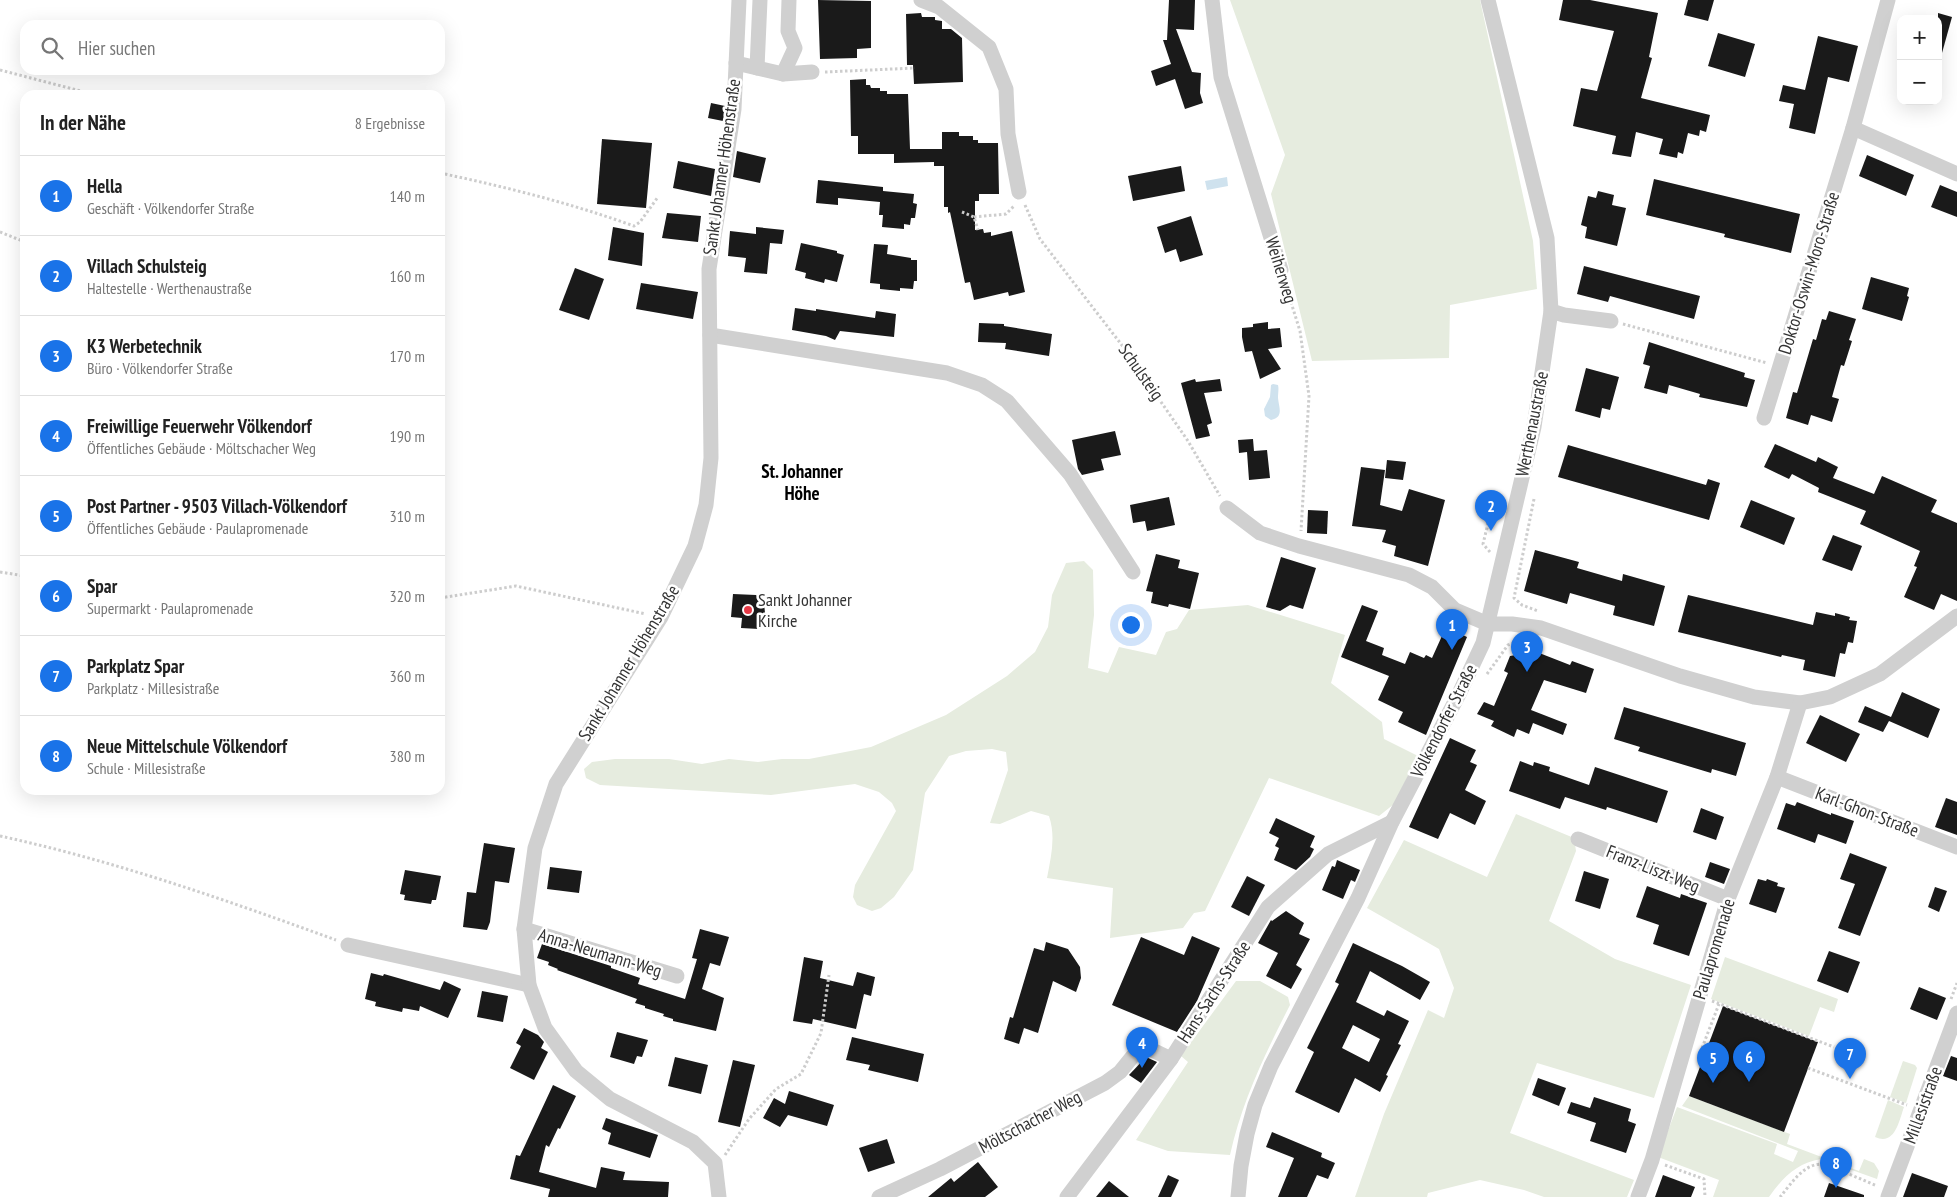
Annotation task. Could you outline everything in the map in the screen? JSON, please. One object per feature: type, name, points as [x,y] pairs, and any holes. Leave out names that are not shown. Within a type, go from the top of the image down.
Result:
[{"type":"street","name":"Sankt Johanner Höhenstraße","points":[[715,1163],[693,1142],[610,1099],[576,1071],[545,1028],[528,985],[524,929],[535,848],[556,784],[661,617],[695,546],[706,504],[711,458],[709,269],[734,109],[739,0]]},
{"type":"street","points":[[757,68],[760,0]]},
{"type":"street","points":[[783,74],[795,48],[788,31],[789,0]]},
{"type":"street","points":[[921,0],[939,7],[989,47],[1006,89],[1008,134],[1019,192]]},
{"type":"street","name":"Weiherweg","points":[[1212,0],[1221,77],[1281,270]]},
{"type":"street","name":"Werthenaustraße","points":[[1488,0],[1547,238],[1551,311],[1534,426],[1488,624]]},
{"type":"street","name":"Doktor-Oswin-Moro-Straße","points":[[1764,418],[1853,128],[1888,0]]},
{"type":"street","points":[[736,63],[783,74],[812,72]]},
{"type":"street","points":[[1853,128],[1957,174]]},
{"type":"street","points":[[1551,311],[1564,315],[1610,321]]},
{"type":"street","points":[[710,335],[947,373],[982,385],[1007,401],[1070,474],[1133,572]]},
{"type":"street","points":[[1227,508],[1260,533],[1299,546],[1409,575],[1432,587],[1456,610],[1488,624],[1512,624],[1541,628],[1680,676],[1754,697],[1800,703],[1830,697],[1880,674],[1957,616]]},
{"type":"street","name":"Völkendorfer Straße","points":[[1238,1197],[1247,1134],[1255,1105],[1271,1066],[1358,898],[1392,822],[1459,694],[1483,643],[1488,624]]},
{"type":"street","name":"Paulapromenade","points":[[1638,1197],[1652,1160],[1728,899],[1777,777],[1800,703]]},
{"type":"street","name":"Karl-Ghon-Straße","points":[[1777,777],[1957,847]]},
{"type":"street","name":"Hans-Sachs-Straße","points":[[1067,1197],[1171,1059],[1268,907],[1328,854],[1392,822]]},
{"type":"street","name":"Franz-Liszt-Weg","points":[[1578,839],[1728,899]]},
{"type":"street","name":"Anna-Neumann-Weg","points":[[524,929],[677,976]]},
{"type":"street","points":[[348,945],[528,985]]},
{"type":"street","name":"Millesistraße","points":[[1883,1192],[1957,1013]]},
{"type":"street","name":"Möltschacher Weg","points":[[880,1197],[940,1169],[1105,1083],[1120,1072],[1137,1051],[1146,1047],[1171,1059]]},
{"type":"street","points":[[715,1163],[719,1197]]},
{"type":"path","points":[[812,72],[915,68]]},
{"type":"path","points":[[0,70],[77,90]]},
{"type":"path","points":[[445,174],[518,190],[574,205],[634,226],[640,222],[658,197]]},
{"type":"path","points":[[962,212],[974,217],[1006,214],[1014,205],[1019,192]]},
{"type":"path","name":"Schulsteig","points":[[1019,192],[1040,239],[1121,344],[1188,441],[1227,508]]},
{"type":"path","points":[[974,217],[978,230]]},
{"type":"path","points":[[0,232],[20,240]]},
{"type":"path","name":"Weiherweg","points":[[1281,270],[1300,331],[1309,396],[1299,546]]},
{"type":"path","points":[[1610,321],[1780,367]]},
{"type":"path","points":[[0,572],[20,575]]},
{"type":"path","points":[[445,597],[516,586],[661,617]]},
{"type":"path","points":[[1514,598],[1522,605],[1544,613]]},
{"type":"path","points":[[0,836],[53,847],[117,866],[252,910],[348,945]]},
{"type":"path","points":[[715,1163],[728,1152],[749,1119],[776,1089],[801,1074],[821,1032],[830,975]]},
{"type":"path","points":[[1700,997],[1834,1047]]},
{"type":"path","points":[[1702,1048],[1719,1004]]},
{"type":"path","points":[[1808,1068],[1908,1106]]},
{"type":"path","points":[[1652,1160],[1704,1179],[1705,1197]]},
{"type":"path","points":[[1780,1197],[1801,1172],[1820,1164],[1828,1165],[1883,1192]]},
{"type":"shaded area","points":[[1230,0],[1480,0],[1533,241],[1537,289],[1450,305],[1449,358],[1312,361],[1271,194],[1285,155]]},
{"type":"shaded area","points":[[1084,561],[1093,570],[1094,615],[1088,668],[1108,673],[1119,647],[1156,655],[1166,632],[1177,629],[1189,610],[1248,605],[1345,635],[1331,683],[1382,722],[1384,739],[1418,756],[1394,804],[1379,816],[1269,778],[1205,911],[1194,913],[1183,928],[1110,938],[1113,888],[1047,878],[1052,839],[1049,816],[1031,811],[1000,824],[990,823],[1008,770],[1006,752],[992,749],[966,751],[949,756],[925,793],[913,870],[894,897],[881,908],[872,911],[857,905],[853,897],[855,885],[896,811],[892,803],[879,792],[855,784],[771,795],[600,785],[586,778],[584,769],[592,762],[615,759],[669,759],[702,764],[729,759],[758,762],[782,759],[809,759],[871,747],[946,715],[1007,676],[1035,652],[1048,627],[1052,595],[1066,563]]},
{"type":"shaded area","points":[[1516,814],[1574,838],[1576,851],[1549,921],[1615,959],[1691,985],[1654,1098],[1537,1063],[1510,1133],[1634,1180],[1627,1197],[1544,1197],[1524,1190],[1480,1180],[1428,1193],[1427,1197],[1355,1197],[1384,1114],[1428,1010],[1444,1018],[1454,988],[1439,949],[1367,908],[1404,840],[1487,877]]},
{"type":"shaded area","points":[[1725,957],[1838,999],[1834,1012],[1820,1007],[1809,1036],[1711,999]]},
{"type":"shaded area","points":[[1236,981],[1260,981],[1288,997],[1290,1005],[1263,1060],[1248,1097],[1230,1155],[1168,1151],[1136,1140],[1188,1062],[1181,1056]]},
{"type":"shaded area","points":[[1903,1061],[1915,1065],[1917,1068],[1906,1103],[1890,1097]]},
{"type":"shaded area","points":[[1689,1096],[1790,1134],[1787,1144],[1859,1171],[1864,1159],[1874,1163],[1879,1171],[1877,1179],[1821,1159],[1805,1164],[1791,1172],[1769,1197],[1713,1197],[1719,1180],[1658,1157],[1677,1107],[1777,1144],[1774,1154],[1793,1162],[1798,1151],[1682,1106]]},
{"type":"shaded area","points":[[1888,1100],[1904,1107],[1895,1131],[1892,1135],[1882,1139],[1875,1137]]},
{"type":"water","points":[[1227,177],[1228,186],[1207,190],[1205,181]]},
{"type":"water","points":[[1271,385],[1278,385],[1280,412],[1278,417],[1271,420],[1265,416],[1264,409],[1270,397]]},
{"type":"building","points":[[818,0],[871,1],[871,48],[857,49],[857,58],[820,59]]},
{"type":"building","points":[[1169,0],[1195,0],[1194,30],[1176,29],[1192,72],[1201,73],[1200,93],[1203,103],[1185,109],[1175,79],[1156,86],[1151,71],[1171,64],[1163,40],[1167,40]]},
{"type":"building","points":[[1563,0],[1590,0],[1658,13],[1649,57],[1652,58],[1641,98],[1710,115],[1706,132],[1700,130],[1699,136],[1688,133],[1683,154],[1678,152],[1677,158],[1659,154],[1663,139],[1636,132],[1631,157],[1612,154],[1616,136],[1573,126],[1581,88],[1597,91],[1614,31],[1559,20]]},
{"type":"building","points":[[1688,0],[1714,0],[1708,21],[1684,15]]},
{"type":"building","points":[[921,13],[922,17],[935,17],[935,20],[942,21],[942,29],[951,29],[962,38],[963,82],[914,84],[913,65],[907,65],[906,14]]},
{"type":"building","points":[[1938,13],[1952,17],[1942,53],[1942,15],[1938,15]]},
{"type":"building","points":[[1718,33],[1755,44],[1745,77],[1708,66]]},
{"type":"building","points":[[1818,36],[1858,46],[1849,82],[1828,77],[1815,134],[1789,128],[1794,104],[1779,101],[1783,85],[1805,90]]},
{"type":"building","points":[[866,79],[866,85],[870,85],[871,88],[880,88],[880,91],[887,91],[887,94],[908,94],[910,149],[942,149],[942,132],[959,132],[959,136],[973,136],[973,140],[978,140],[978,143],[998,143],[999,194],[979,194],[979,201],[975,201],[975,230],[983,229],[984,233],[991,232],[991,236],[1012,231],[1025,292],[1009,296],[1008,292],[974,300],[970,282],[965,283],[950,212],[948,213],[948,207],[944,207],[944,166],[934,166],[934,162],[894,163],[894,154],[858,154],[858,136],[851,136],[850,80]]},
{"type":"building","points":[[711,103],[725,106],[723,121],[708,118]]},
{"type":"building","points":[[602,139],[652,143],[646,208],[597,204]]},
{"type":"building","points":[[737,151],[766,158],[760,183],[733,177]]},
{"type":"building","points":[[1867,155],[1914,175],[1906,196],[1859,176]]},
{"type":"building","points":[[678,161],[715,169],[711,196],[673,188]]},
{"type":"building","points":[[1181,166],[1185,191],[1133,201],[1128,176]]},
{"type":"building","points":[[1654,179],[1800,214],[1791,253],[1724,237],[1725,234],[1646,215]]},
{"type":"building","points":[[818,180],[883,187],[883,191],[914,194],[913,203],[917,204],[915,218],[911,218],[910,225],[904,224],[904,229],[882,227],[883,215],[879,215],[880,202],[838,198],[838,205],[816,203]]},
{"type":"building","points":[[1940,185],[1957,192],[1957,217],[1931,207]]},
{"type":"building","points":[[1598,191],[1614,195],[1612,205],[1626,208],[1617,246],[1585,238],[1587,227],[1581,225],[1588,196],[1596,198]]},
{"type":"building","points":[[667,213],[701,216],[698,242],[662,238]]},
{"type":"building","points":[[1191,216],[1203,255],[1180,262],[1176,249],[1165,253],[1157,227]]},
{"type":"building","points":[[613,227],[644,233],[642,266],[608,260]]},
{"type":"building","points":[[756,227],[784,230],[782,244],[770,243],[767,274],[744,272],[746,258],[728,256],[730,231],[756,234]]},
{"type":"building","points":[[801,243],[837,251],[837,253],[844,255],[837,282],[825,279],[824,283],[805,278],[806,273],[795,270]]},
{"type":"building","points":[[874,244],[888,245],[887,254],[917,260],[917,281],[914,281],[913,289],[900,288],[900,291],[880,289],[880,284],[870,283]]},
{"type":"building","points":[[1584,266],[1700,296],[1694,319],[1610,296],[1608,302],[1577,294]]},
{"type":"building","points":[[575,268],[604,279],[589,320],[559,310]]},
{"type":"building","points":[[1871,277],[1909,288],[1907,296],[1909,297],[1902,321],[1862,309]]},
{"type":"building","points":[[641,283],[698,292],[693,319],[636,309]]},
{"type":"building","points":[[795,308],[816,311],[816,309],[875,318],[876,311],[896,314],[894,337],[840,331],[835,340],[826,336],[792,330]]},
{"type":"building","points":[[1829,311],[1856,319],[1849,340],[1852,341],[1844,366],[1841,365],[1832,397],[1839,399],[1832,422],[1811,415],[1808,425],[1786,418],[1793,392],[1797,393],[1813,339],[1816,340],[1822,319],[1826,320]]},
{"type":"building","points":[[1268,322],[1268,329],[1280,328],[1282,347],[1268,349],[1281,369],[1260,379],[1252,351],[1245,352],[1242,328]]},
{"type":"building","points":[[979,323],[1004,324],[1004,326],[1052,334],[1049,356],[1005,349],[1006,343],[978,342]]},
{"type":"building","points":[[1649,342],[1745,373],[1744,377],[1755,380],[1747,407],[1699,397],[1700,394],[1669,385],[1667,394],[1644,388],[1650,366],[1643,364]]},
{"type":"building","points":[[1586,368],[1619,377],[1610,410],[1602,408],[1600,418],[1575,411]]},
{"type":"building","points":[[1195,379],[1196,382],[1220,379],[1222,391],[1204,393],[1212,423],[1207,425],[1210,436],[1196,439],[1181,383]]},
{"type":"building","points":[[1115,431],[1121,455],[1101,459],[1104,470],[1082,475],[1078,469],[1072,440]]},
{"type":"building","points":[[1253,439],[1254,451],[1267,450],[1270,478],[1249,480],[1247,452],[1239,453],[1238,440]]},
{"type":"building","points":[[1775,444],[1816,462],[1818,457],[1838,467],[1833,478],[1874,494],[1882,476],[1937,500],[1931,512],[1957,523],[1957,601],[1941,594],[1934,610],[1904,597],[1917,567],[1914,566],[1920,551],[1860,524],[1866,511],[1818,492],[1819,488],[1792,474],[1789,479],[1764,467]]},
{"type":"building","points":[[1568,445],[1706,485],[1708,479],[1720,483],[1709,520],[1558,477]]},
{"type":"building","points":[[1387,460],[1406,462],[1403,480],[1385,478]]},
{"type":"building","points":[[1361,467],[1385,470],[1380,505],[1402,511],[1409,489],[1445,500],[1428,566],[1394,556],[1396,546],[1382,542],[1386,530],[1352,526]]},
{"type":"building","points":[[1169,497],[1175,525],[1147,531],[1145,521],[1133,523],[1130,505]]},
{"type":"building","points":[[1751,500],[1795,518],[1784,545],[1740,527]]},
{"type":"building","points":[[1308,510],[1328,511],[1327,534],[1307,533]]},
{"type":"building","points":[[1833,535],[1862,546],[1852,571],[1822,560]]},
{"type":"building","points":[[1535,550],[1579,562],[1577,568],[1622,581],[1623,574],[1665,586],[1654,626],[1613,615],[1615,606],[1570,593],[1567,604],[1524,591]]},
{"type":"building","points":[[1156,554],[1180,560],[1178,568],[1199,573],[1190,609],[1169,604],[1168,607],[1151,603],[1153,592],[1146,591]]},
{"type":"building","points":[[1281,557],[1316,568],[1303,609],[1290,605],[1280,611],[1266,607]]},
{"type":"building","name":"Sankt Johanner Kirche","points":[[733,594],[756,595],[764,603],[765,613],[759,617],[759,629],[741,628],[742,618],[731,617]]},
{"type":"building","points":[[1688,595],[1813,625],[1816,612],[1835,616],[1835,613],[1850,617],[1849,620],[1857,621],[1853,643],[1848,642],[1845,654],[1840,653],[1835,677],[1803,670],[1805,660],[1782,655],[1781,657],[1678,632]]},
{"type":"building","points":[[1362,605],[1378,611],[1366,641],[1384,648],[1382,655],[1405,664],[1410,652],[1424,658],[1426,655],[1432,658],[1446,627],[1467,637],[1426,735],[1398,722],[1403,712],[1378,700],[1389,676],[1341,657]]},
{"type":"building","points":[[1529,649],[1570,665],[1572,661],[1594,669],[1586,693],[1544,680],[1531,710],[1567,724],[1563,735],[1533,723],[1529,734],[1517,729],[1514,737],[1491,726],[1494,721],[1477,714],[1484,702],[1494,706],[1508,673],[1504,671],[1510,656],[1528,653]]},
{"type":"building","points":[[1902,692],[1940,709],[1928,738],[1889,721],[1883,732],[1858,722],[1865,706],[1891,717]]},
{"type":"building","points":[[1624,707],[1746,743],[1736,776],[1712,769],[1711,773],[1638,751],[1640,747],[1614,739]]},
{"type":"building","points":[[1820,715],[1860,734],[1846,762],[1806,743]]},
{"type":"building","points":[[1450,738],[1476,750],[1470,762],[1477,765],[1465,790],[1486,801],[1475,825],[1450,813],[1438,839],[1409,827]]},
{"type":"building","points":[[1520,761],[1533,766],[1534,762],[1550,767],[1549,771],[1589,785],[1595,767],[1668,791],[1657,823],[1607,807],[1606,810],[1565,797],[1560,809],[1509,791]]},
{"type":"building","points":[[1946,798],[1957,802],[1957,835],[1935,827]]},
{"type":"building","points":[[1797,802],[1831,815],[1831,813],[1854,821],[1846,844],[1818,834],[1815,843],[1777,829],[1786,803],[1795,806]]},
{"type":"building","points":[[1701,808],[1724,817],[1716,840],[1693,832]]},
{"type":"building","points":[[1276,818],[1315,836],[1310,847],[1314,849],[1310,857],[1296,870],[1274,860],[1279,848],[1275,846],[1279,838],[1269,833]]},
{"type":"building","points":[[484,843],[515,848],[509,883],[495,881],[490,922],[487,930],[463,927],[467,892],[476,893]]},
{"type":"building","points":[[1850,853],[1887,867],[1860,936],[1838,928],[1855,884],[1840,879]]},
{"type":"building","points":[[1337,860],[1360,870],[1355,882],[1351,880],[1343,899],[1322,890],[1332,866],[1335,867]]},
{"type":"building","points":[[1710,862],[1730,869],[1724,884],[1705,877]]},
{"type":"building","points":[[550,867],[582,871],[579,893],[547,889]]},
{"type":"building","points":[[405,870],[441,876],[436,900],[432,900],[431,904],[404,900],[405,895],[400,894]]},
{"type":"building","points":[[1584,871],[1609,879],[1600,909],[1575,901]]},
{"type":"building","points":[[1247,876],[1265,885],[1249,916],[1231,907]]},
{"type":"building","points":[[1758,879],[1766,881],[1767,879],[1778,883],[1777,886],[1785,888],[1776,913],[1749,904]]},
{"type":"building","points":[[1647,886],[1680,898],[1681,894],[1707,903],[1689,956],[1653,944],[1659,925],[1636,917]]},
{"type":"building","points":[[1935,887],[1947,891],[1939,912],[1928,907]]},
{"type":"building","points":[[1286,911],[1304,923],[1299,934],[1310,939],[1296,965],[1302,969],[1291,989],[1266,976],[1278,953],[1258,943],[1271,920]]},
{"type":"building","points":[[700,929],[729,937],[720,966],[710,963],[702,989],[724,998],[716,1031],[673,1021],[673,1019],[663,1016],[664,1014],[635,1003],[637,999],[557,970],[548,965],[549,962],[537,958],[542,944],[611,966],[611,968],[640,978],[638,984],[685,999],[697,959],[692,958]]},
{"type":"building","points":[[1192,936],[1220,948],[1197,1001],[1177,1032],[1112,1005],[1141,937],[1184,955]]},
{"type":"building","points":[[1046,942],[1068,949],[1080,967],[1081,978],[1076,992],[1053,981],[1038,1033],[1024,1028],[1019,1044],[1004,1039],[1010,1017],[1013,1018],[1034,948],[1044,951]]},
{"type":"building","points":[[1353,943],[1402,966],[1430,982],[1420,1000],[1370,971],[1356,1002],[1384,1016],[1387,1010],[1409,1021],[1398,1044],[1401,1045],[1380,1092],[1355,1078],[1339,1113],[1295,1092],[1314,1052],[1307,1048],[1339,984],[1335,982]],"holes":[[[1353,1025],[1380,1039],[1369,1062],[1342,1048]]]},
{"type":"building","points":[[1829,951],[1860,962],[1848,993],[1817,981]]},
{"type":"building","points":[[804,957],[823,961],[820,978],[853,986],[857,972],[875,977],[871,996],[864,994],[856,1029],[813,1019],[812,1024],[793,1021]]},
{"type":"building","points":[[371,973],[383,976],[384,974],[440,990],[444,981],[461,989],[448,1018],[420,1006],[419,1011],[403,1008],[402,1012],[375,1006],[376,1002],[365,999]]},
{"type":"building","points":[[1919,987],[1946,998],[1937,1020],[1910,1009]]},
{"type":"building","points":[[482,991],[508,996],[503,1022],[477,1017]]},
{"type":"building","points":[[1723,1006],[1818,1042],[1784,1132],[1689,1096]]},
{"type":"building","points":[[524,1028],[538,1035],[544,1042],[541,1048],[548,1052],[534,1080],[510,1068],[521,1046],[516,1043]]},
{"type":"building","points":[[617,1032],[648,1040],[642,1057],[637,1056],[634,1064],[610,1057]]},
{"type":"building","points":[[852,1037],[924,1054],[918,1082],[868,1070],[870,1065],[846,1060]]},
{"type":"building","points":[[1951,1056],[1957,1058],[1957,1081],[1943,1076]]},
{"type":"building","points":[[675,1057],[708,1065],[701,1094],[668,1086]]},
{"type":"building","points":[[1146,1057],[1157,1062],[1141,1083],[1129,1075]]},
{"type":"building","points":[[733,1060],[755,1065],[740,1127],[718,1122]]},
{"type":"building","points":[[1538,1078],[1566,1088],[1559,1106],[1532,1095]]},
{"type":"building","points":[[553,1085],[576,1096],[549,1147],[546,1145],[539,1172],[596,1188],[601,1167],[625,1172],[623,1180],[669,1182],[668,1197],[548,1197],[550,1189],[510,1179],[516,1155],[520,1156]]},
{"type":"building","points":[[789,1091],[834,1105],[827,1126],[788,1115],[780,1127],[763,1118],[774,1098],[785,1104]]},
{"type":"building","points":[[1594,1097],[1631,1109],[1628,1121],[1636,1124],[1626,1153],[1590,1141],[1596,1123],[1567,1113],[1571,1102],[1590,1108]]},
{"type":"building","points":[[606,1118],[658,1135],[650,1158],[608,1144],[611,1133],[602,1129]]},
{"type":"building","points":[[1272,1132],[1322,1153],[1321,1157],[1335,1163],[1328,1179],[1317,1175],[1307,1197],[1278,1197],[1294,1158],[1266,1147]]},
{"type":"building","points":[[887,1139],[895,1163],[868,1172],[859,1148]]},
{"type":"building","points":[[978,1162],[998,1187],[985,1197],[928,1197],[951,1178],[954,1182]]},
{"type":"building","points":[[1912,1173],[1948,1186],[1944,1197],[1903,1197]]},
{"type":"building","points":[[1168,1175],[1179,1180],[1171,1197],[1158,1197]]},
{"type":"building","points":[[1663,1175],[1695,1187],[1691,1197],[1655,1197]]},
{"type":"building","points":[[1109,1181],[1129,1197],[1096,1197]]},
{"type":"building","points":[[1829,1183],[1864,1195],[1864,1197],[1824,1197]]},
{"type":"place","name":"Villach Schulsteig","points":[[1491,531]]},
{"type":"place","name":"Sankt Johanner Kirche","points":[[748,610]]},
{"type":"place","name":"Hella","points":[[1452,650]]},
{"type":"place","name":"K3 Werbetechnik","points":[[1527,672]]},
{"type":"place","name":"Freiwillige Feuerwehr Völkendorf","points":[[1142,1068]]},
{"type":"place","name":"Parkplatz Spar","points":[[1850,1079]]},
{"type":"place","name":"Spar","points":[[1749,1082]]},
{"type":"place","name":"Post Partner - 9503 Villach-Völkendorf","points":[[1713,1083]]},
{"type":"place","name":"Neue Mittelschule Völkendorf","points":[[1836,1188]]},
{"type":"district","name":"St. Johanner Höhe","points":[[802,482]]}]
